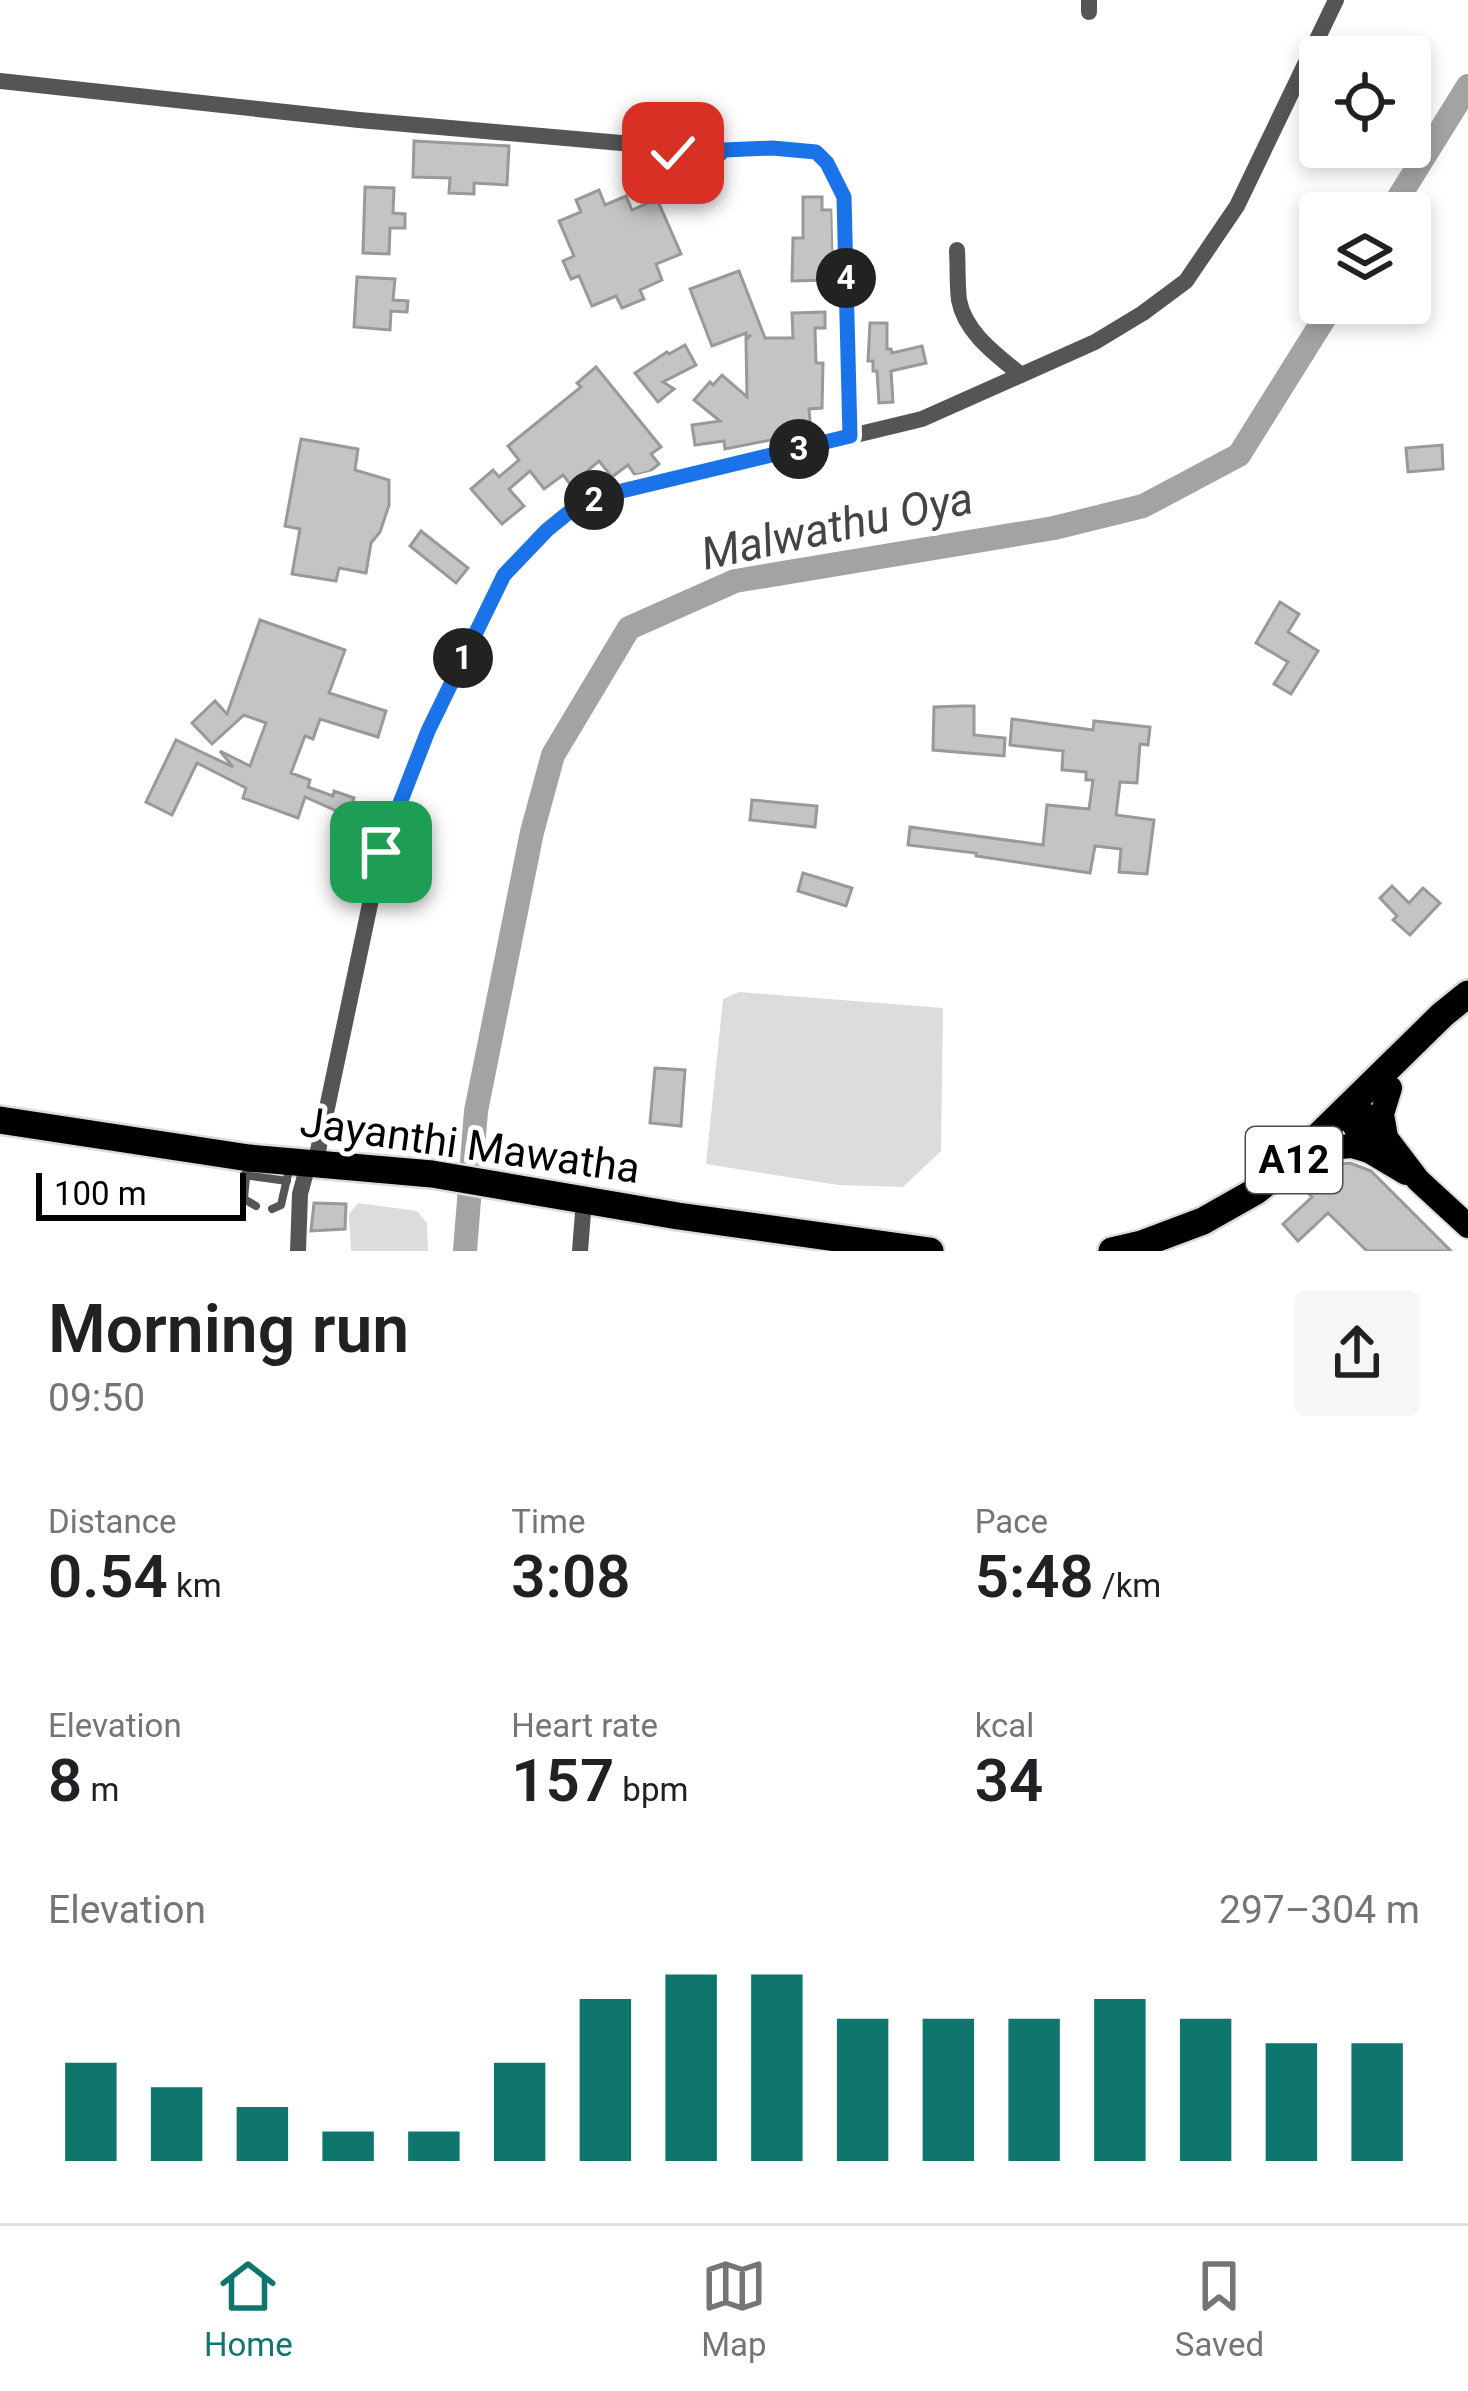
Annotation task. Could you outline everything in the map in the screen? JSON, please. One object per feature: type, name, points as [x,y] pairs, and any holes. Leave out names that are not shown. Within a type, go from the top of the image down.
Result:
[{"type":"highway","name":"A12","points":[[1112,1251],[1170,1234],[1225,1211],[1256,1191],[1390,1088],[1468,998]]},
{"type":"highway","name":"A12","points":[[1179,1251],[1263,1207],[1292,1184],[1442,1015],[1468,998]]},
{"type":"highway","name":"Jayanthi Mawatha","points":[[0,1120],[247,1167],[432,1174],[929,1251]]},
{"type":"main road","points":[[1378,1144],[1390,1088]]},
{"type":"main road","points":[[1353,1113],[1378,1144],[1468,1226]]},
{"type":"main road","points":[[1328,1148],[1378,1144]]},
{"type":"street","points":[[298,1251],[299,1170],[381,852],[428,731],[504,575],[573,509],[605,495],[922,419],[1095,342],[1144,313],[1186,281],[1237,206],[1336,0]]},
{"type":"street","points":[[0,81],[644,145],[709,165],[724,150],[816,152],[844,197],[850,436]]},
{"type":"street","points":[[957,250],[959,299],[965,319],[990,350],[1021,375]]},
{"type":"street","points":[[576,1199],[580,1251]]},
{"type":"lane","points":[[247,1167],[244,1199],[256,1206]]},
{"type":"lane","points":[[272,1209],[281,1205],[299,1170]]},
{"type":"shaded area","points":[[739,992],[943,1008],[941,1151],[903,1187],[838,1185],[706,1164],[723,999]]},
{"type":"shaded area","points":[[358,1203],[417,1211],[427,1223],[428,1251],[351,1251],[349,1214]]},
{"type":"building","points":[[414,141],[509,146],[507,185],[474,183],[474,194],[449,193],[450,178],[413,177]]},
{"type":"building","points":[[365,187],[394,188],[393,213],[405,214],[405,228],[390,228],[389,254],[363,253]]},
{"type":"building","points":[[599,190],[605,205],[626,196],[632,210],[657,199],[681,254],[656,264],[662,280],[640,290],[644,299],[622,308],[616,296],[592,306],[579,276],[571,279],[563,261],[574,256],[559,221],[581,212],[576,200]]},
{"type":"building","points":[[803,197],[822,197],[822,210],[832,210],[829,280],[792,281],[793,238],[803,238]]},
{"type":"building","points":[[739,271],[765,338],[793,338],[792,313],[825,312],[825,328],[815,328],[816,363],[823,363],[822,408],[809,409],[811,433],[725,449],[724,441],[695,445],[692,425],[720,421],[694,400],[710,382],[713,385],[722,375],[747,397],[746,340],[751,335],[712,346],[690,289]]},
{"type":"building","points":[[357,277],[395,279],[393,300],[408,301],[407,312],[391,311],[390,330],[354,327]]},
{"type":"building","points":[[870,323],[887,323],[887,349],[892,353],[922,346],[926,363],[891,371],[893,402],[879,403],[877,371],[873,371],[873,361],[868,361]]},
{"type":"building","points":[[685,345],[696,365],[663,382],[674,389],[658,402],[635,373]]},
{"type":"building","points":[[596,367],[661,447],[651,454],[659,464],[635,475],[628,465],[612,477],[599,461],[571,485],[563,475],[544,489],[530,471],[509,489],[524,506],[502,524],[471,489],[493,470],[499,477],[519,460],[508,446],[581,387],[577,383]]},
{"type":"building","points":[[301,439],[358,449],[355,470],[389,480],[389,505],[371,543],[366,573],[339,568],[336,581],[292,574],[300,529],[285,526]]},
{"type":"building","points":[[1442,445],[1443,469],[1408,472],[1406,448]]},
{"type":"building","points":[[421,531],[468,568],[456,583],[410,546]]},
{"type":"building","points":[[1280,602],[1299,614],[1288,632],[1318,651],[1291,694],[1274,684],[1288,662],[1256,643]]},
{"type":"building","points":[[260,620],[345,650],[329,693],[386,711],[378,737],[320,719],[313,739],[305,736],[291,773],[310,780],[308,787],[354,798],[348,816],[305,797],[298,818],[243,798],[246,788],[197,763],[172,815],[146,802],[176,740],[233,767],[220,751],[250,766],[266,723],[244,715],[212,744],[192,723],[215,701],[227,714]]},
{"type":"building","points":[[974,706],[974,735],[1005,738],[1004,756],[933,750],[934,707]]},
{"type":"building","points":[[1012,719],[1093,730],[1094,721],[1150,727],[1148,745],[1140,744],[1137,783],[1120,782],[1116,815],[1154,820],[1147,874],[1119,872],[1121,849],[1095,846],[1090,873],[908,845],[910,827],[1043,845],[1047,805],[1089,809],[1093,780],[1086,780],[1086,772],[1062,770],[1063,751],[1010,745]]},
{"type":"building","points":[[752,800],[817,806],[815,827],[750,820]]},
{"type":"building","points":[[803,873],[852,888],[846,906],[798,891]]},
{"type":"building","points":[[1392,886],[1409,903],[1423,888],[1440,903],[1410,935],[1393,920],[1397,916],[1380,898]]},
{"type":"building","points":[[655,1068],[685,1070],[681,1126],[650,1123]]},
{"type":"building","points":[[1340,1164],[1371,1171],[1451,1251],[1367,1251],[1328,1213],[1298,1241],[1283,1224]]},
{"type":"building","points":[[314,1203],[346,1204],[345,1229],[311,1231]]},
{"type":"waterway","name":"Malwathu Oya","points":[[1402,192],[1468,86]]},
{"type":"waterway","name":"Malwathu Oya","points":[[465,1251],[476,1111],[532,832],[553,755],[629,628],[735,581],[1054,528],[1143,506],[1239,455],[1321,324]]},
{"type":"route","points":[[381,852],[428,731],[504,575],[547,530],[573,509],[605,495],[850,436],[844,197],[827,163],[816,152],[772,148],[724,150],[709,165],[673,153]]}]
